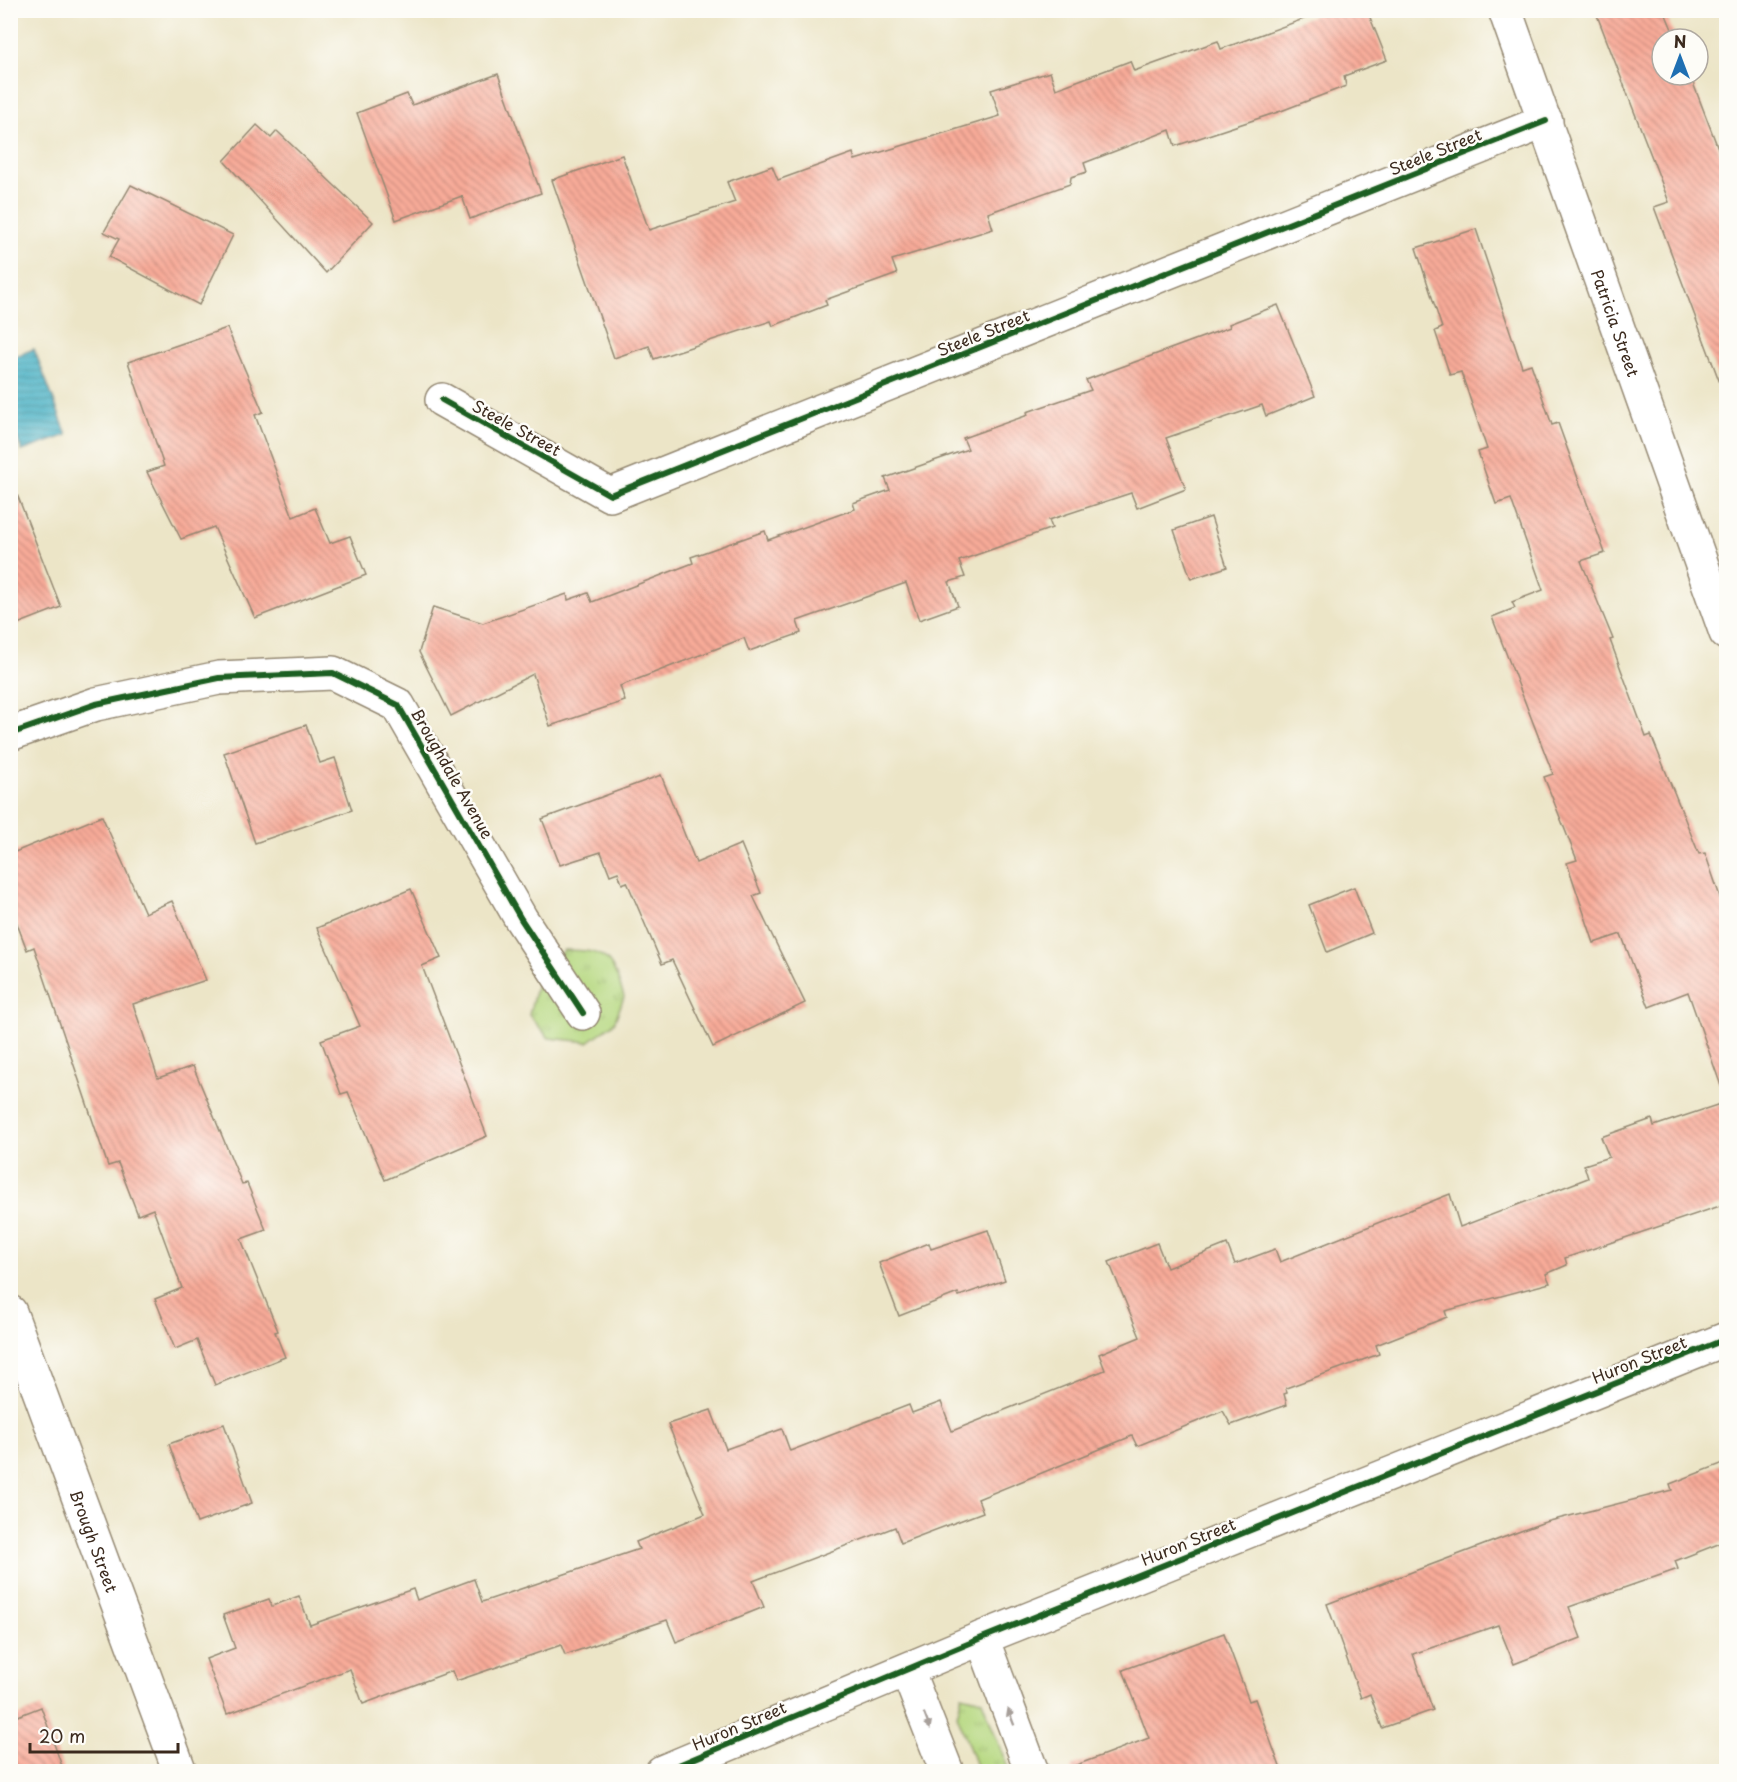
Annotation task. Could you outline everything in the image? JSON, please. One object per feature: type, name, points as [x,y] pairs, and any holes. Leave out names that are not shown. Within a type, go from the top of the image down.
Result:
[{"type":"street","name":"Patricia Street","points":[[1505,10],[1726,633]]},
{"type":"street","name":"Steele Street","points":[[442,400],[610,495],[1546,121]]},
{"type":"street","name":"Broughdale Avenue","points":[[10,734],[96,704],[219,678],[333,673],[398,705],[521,919],[583,1013]]},
{"type":"street","name":"Brough Street","points":[[10,1312],[180,1772]]},
{"type":"street","name":"Huron Street","points":[[662,1772],[982,1638],[1726,1339]]},
{"type":"street","points":[[982,1638],[1032,1772]]},
{"type":"street","points":[[907,1670],[947,1772]]},
{"type":"green space","points":[[564,950],[590,952],[606,959],[615,973],[624,997],[614,1023],[588,1042],[549,1038],[529,1015],[540,972]]},
{"type":"green space","points":[[962,1695],[982,1700],[1009,1771],[978,1771],[957,1715]]},
{"type":"water","points":[[34,349],[67,435],[22,451],[11,421],[11,358]]},
{"type":"building","points":[[1328,10],[1367,10],[1387,60],[1344,76],[1346,86],[1281,111],[1175,146],[1170,130],[1084,163],[1087,172],[1071,177],[1070,184],[988,213],[993,229],[892,260],[897,274],[825,300],[827,305],[773,326],[771,321],[654,359],[649,346],[614,358],[552,180],[622,155],[649,230],[735,202],[727,182],[772,166],[778,180],[853,153],[855,160],[1000,116],[991,90],[1050,72],[1056,89],[1130,61],[1134,71],[1218,41],[1221,49]]},
{"type":"building","points":[[1595,10],[1664,10],[1671,27],[1650,27],[1650,87],[1695,87],[1726,169],[1726,391],[1723,391],[1654,207],[1669,202]]},
{"type":"building","points":[[498,74],[541,193],[470,219],[462,196],[396,220],[357,113],[407,94],[412,105]]},
{"type":"building","points":[[257,125],[271,138],[277,131],[373,222],[326,273],[224,161]]},
{"type":"building","points":[[131,185],[233,235],[199,305],[109,257],[119,239],[104,232]]},
{"type":"building","points":[[1476,229],[1522,367],[1531,364],[1552,425],[1558,423],[1605,553],[1581,561],[1613,639],[1610,640],[1646,737],[1651,735],[1699,854],[1705,853],[1726,914],[1726,1085],[1721,1086],[1688,992],[1649,1007],[1621,934],[1594,943],[1567,863],[1577,860],[1544,777],[1553,774],[1492,617],[1515,608],[1512,602],[1543,590],[1511,499],[1496,504],[1478,452],[1487,449],[1461,372],[1450,375],[1435,331],[1442,328],[1416,248]]},
{"type":"building","points":[[1278,305],[1315,396],[1266,416],[1262,405],[1166,438],[1186,489],[1137,508],[1131,493],[1049,520],[1052,528],[959,561],[965,577],[949,582],[958,606],[919,620],[906,583],[797,621],[801,633],[749,651],[744,638],[620,686],[625,701],[550,726],[533,674],[451,716],[419,652],[433,607],[483,623],[567,594],[568,600],[588,593],[592,602],[693,563],[691,557],[765,531],[768,540],[855,509],[853,503],[890,490],[885,478],[968,449],[963,438],[1028,415],[1027,412],[1091,390],[1086,380],[1230,327],[1229,324]]},
{"type":"building","points":[[227,328],[263,412],[255,415],[293,517],[315,508],[330,543],[350,536],[366,575],[255,618],[214,527],[181,539],[147,472],[164,466],[128,362]]},
{"type":"building","points":[[10,484],[13,484],[61,607],[10,627]]},
{"type":"building","points":[[1211,517],[1227,567],[1191,579],[1174,530]]},
{"type":"building","points":[[306,725],[320,763],[335,758],[352,810],[255,843],[224,753]]},
{"type":"building","points":[[661,775],[696,863],[741,844],[761,893],[753,896],[805,1003],[713,1047],[672,960],[662,964],[627,882],[622,884],[618,872],[610,875],[601,852],[560,865],[542,819]]},
{"type":"building","points":[[102,816],[145,913],[172,901],[206,980],[133,1004],[158,1078],[193,1066],[242,1184],[247,1183],[266,1230],[241,1239],[278,1331],[275,1332],[285,1357],[215,1385],[197,1340],[175,1349],[155,1299],[182,1288],[153,1209],[138,1215],[118,1163],[108,1166],[34,947],[27,950],[10,905],[10,854]]},
{"type":"building","points":[[1354,887],[1372,933],[1327,952],[1309,905]]},
{"type":"building","points":[[411,889],[441,958],[422,966],[487,1136],[385,1180],[348,1092],[341,1094],[321,1040],[360,1026],[317,928]]},
{"type":"building","points":[[1726,1102],[1726,1204],[1565,1258],[1567,1265],[1546,1274],[1550,1283],[1445,1311],[1447,1317],[1376,1345],[1379,1354],[1286,1388],[1287,1393],[1284,1394],[1287,1405],[1231,1425],[1223,1411],[1137,1446],[1132,1436],[978,1499],[983,1512],[901,1543],[895,1527],[753,1581],[764,1607],[676,1642],[667,1620],[565,1655],[561,1645],[456,1681],[452,1671],[363,1704],[350,1669],[227,1714],[206,1659],[235,1648],[223,1615],[269,1599],[272,1606],[299,1596],[310,1625],[413,1589],[417,1600],[474,1579],[482,1602],[639,1549],[636,1542],[705,1514],[668,1424],[711,1410],[726,1449],[782,1429],[790,1451],[909,1405],[912,1413],[941,1402],[952,1431],[1105,1370],[1099,1354],[1140,1337],[1109,1262],[1157,1243],[1167,1268],[1227,1244],[1235,1264],[1275,1249],[1280,1262],[1450,1194],[1460,1227],[1588,1178],[1584,1165],[1609,1157],[1601,1137],[1652,1119],[1654,1126]]},
{"type":"building","points":[[988,1230],[1005,1280],[959,1296],[958,1293],[899,1316],[879,1263],[929,1243],[931,1249]]},
{"type":"building","points":[[224,1424],[252,1503],[197,1523],[169,1444]]},
{"type":"building","points":[[1726,1462],[1726,1541],[1675,1561],[1678,1569],[1569,1607],[1581,1638],[1514,1664],[1498,1625],[1413,1654],[1433,1710],[1382,1728],[1370,1694],[1361,1698],[1327,1604],[1542,1523],[1672,1490],[1670,1484]]},
{"type":"building","points":[[1224,1633],[1249,1701],[1255,1699],[1282,1772],[1072,1772],[1071,1767],[1149,1738],[1123,1670]]},
{"type":"building","points":[[41,1707],[64,1772],[10,1772],[10,1719]]},
{"type":"cycle path","points":[[442,400],[610,495],[1546,121]]},
{"type":"cycle path","points":[[10,734],[96,704],[219,678],[333,673],[398,705],[521,919],[583,1013]]},
{"type":"cycle path","points":[[662,1772],[982,1638],[1726,1339]]}]
